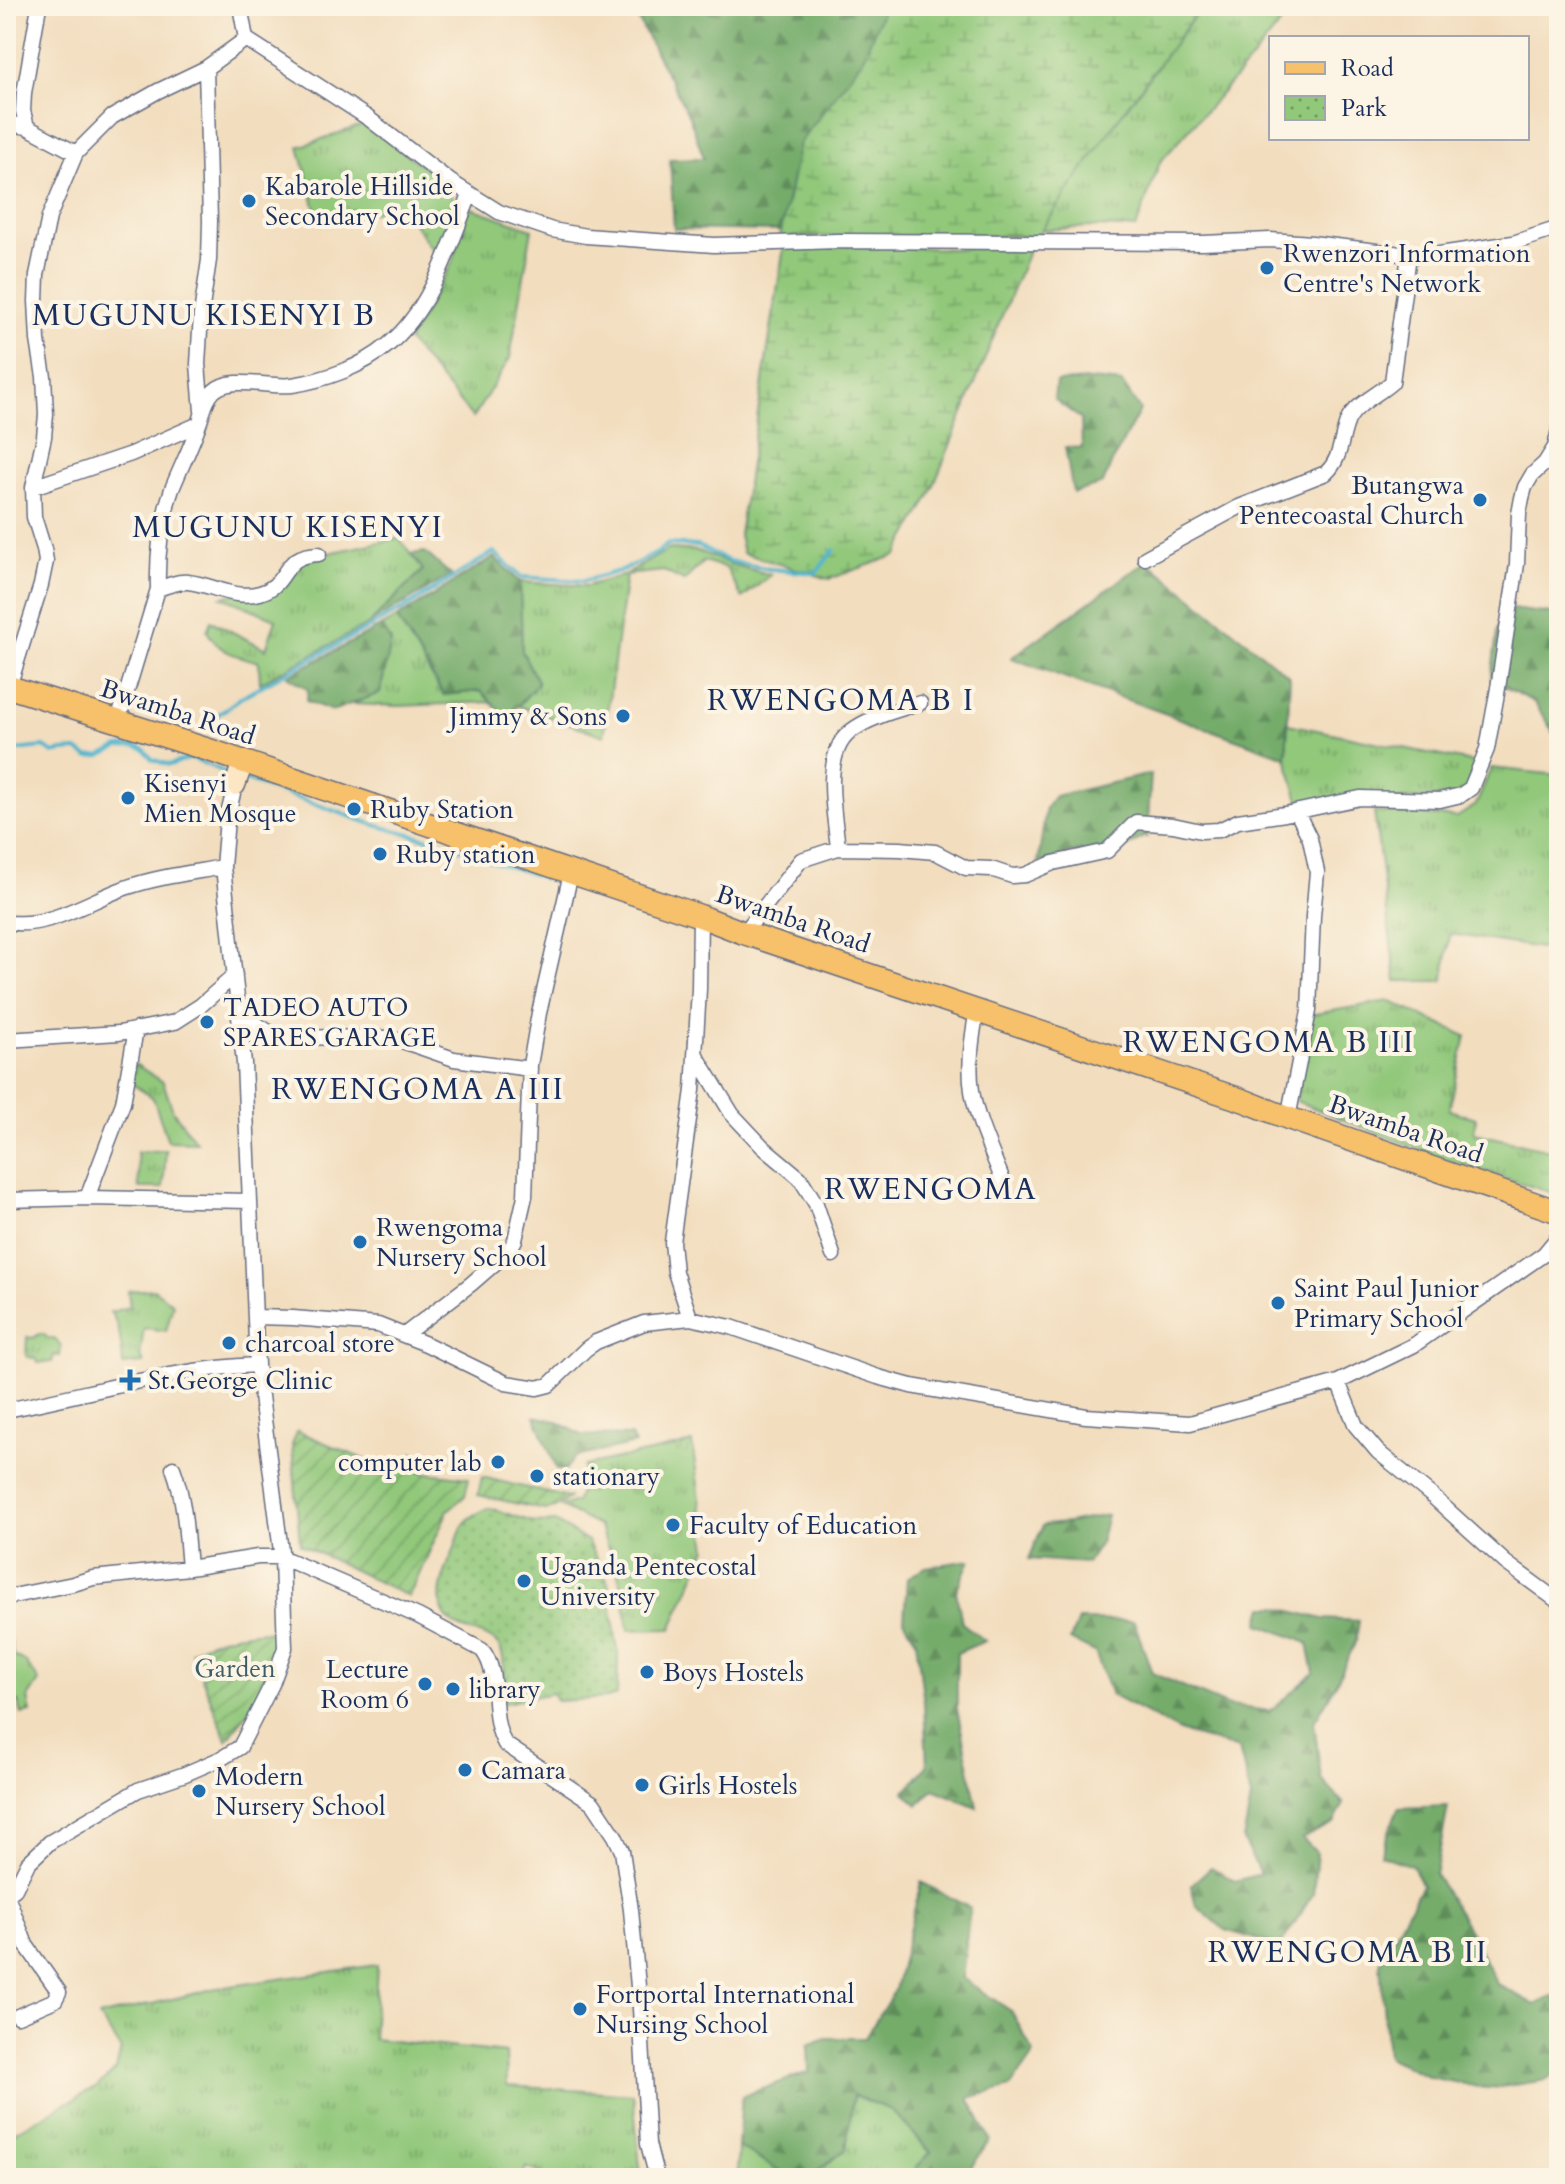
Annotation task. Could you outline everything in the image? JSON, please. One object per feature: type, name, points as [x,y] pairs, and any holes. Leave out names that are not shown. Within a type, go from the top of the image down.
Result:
[{"type":"main road","name":"Bwamba Road","points":[[7,686],[700,916],[1245,1101],[1559,1212]]},
{"type":"street","points":[[27,127],[23,111],[24,93],[39,6]]},
{"type":"street","points":[[240,6],[246,39],[368,118],[470,195],[499,212],[552,230],[586,236],[714,245],[837,241],[1203,243],[1270,240],[1433,255],[1499,246],[1559,228]]},
{"type":"street","points":[[7,686],[46,561],[34,517],[33,487],[46,414],[38,340],[37,275],[49,217],[76,153],[112,117],[206,68],[246,39]]},
{"type":"street","points":[[200,420],[198,364],[210,221],[206,68]]},
{"type":"street","points":[[6,123],[27,127],[76,153]]},
{"type":"street","points":[[118,721],[158,589],[163,523],[172,489],[214,390],[225,384],[289,385],[307,382],[357,365],[387,346],[404,330],[424,301],[470,195]]},
{"type":"street","points":[[1145,558],[1239,507],[1326,473],[1334,465],[1353,413],[1392,382],[1409,255]]},
{"type":"street","points":[[33,487],[131,454],[200,420]]},
{"type":"street","points":[[744,933],[801,860],[838,848],[935,852],[966,868],[991,869],[1012,876],[1025,875],[1053,863],[1107,851],[1136,822],[1201,831],[1219,830],[1238,821],[1360,798],[1440,800],[1461,795],[1471,788],[1487,749],[1517,564],[1519,514],[1525,487],[1555,447],[1559,430]]},
{"type":"street","points":[[158,589],[186,582],[232,595],[265,592],[282,579],[303,554],[319,554]]},
{"type":"street","points":[[838,848],[832,793],[837,748],[849,733],[920,703]]},
{"type":"street","points":[[18,2016],[55,2000],[59,1992],[26,1945],[6,1895],[15,1889],[28,1863],[62,1834],[138,1790],[185,1774],[240,1747],[272,1684],[285,1648],[282,1559],[257,1365],[244,1063],[223,867],[227,819],[243,762]]},
{"type":"street","points":[[1288,1118],[1309,1011],[1317,872],[1310,839],[1297,812]]},
{"type":"street","points":[[6,922],[52,918],[127,887],[223,867]]},
{"type":"street","points":[[404,1335],[471,1284],[513,1246],[525,1196],[530,1069],[539,1013],[571,873]]},
{"type":"street","points":[[690,1318],[675,1272],[672,1242],[692,1106],[700,916]]},
{"type":"street","points":[[6,1040],[119,1033],[175,1022],[200,1006],[235,975]]},
{"type":"street","points":[[238,1005],[249,1018],[279,1037],[388,1038],[454,1059],[530,1069]]},
{"type":"street","points":[[977,1010],[971,1051],[973,1093],[1003,1181]]},
{"type":"street","points":[[87,1198],[123,1103],[136,1029]]},
{"type":"street","points":[[696,1054],[732,1114],[763,1147],[800,1178],[816,1204],[833,1255]]},
{"type":"street","points":[[6,1200],[250,1201]]},
{"type":"street","points":[[255,1317],[367,1323],[404,1335],[506,1383],[537,1388],[549,1385],[596,1342],[644,1323],[690,1318],[731,1327],[911,1386],[1086,1416],[1190,1423],[1338,1382],[1414,1345],[1544,1254],[1559,1236]]},
{"type":"street","points":[[6,1410],[150,1378],[227,1366],[257,1365]]},
{"type":"street","points":[[1338,1382],[1356,1426],[1378,1452],[1431,1495],[1499,1558],[1559,1602]]},
{"type":"street","points":[[173,1468],[182,1499],[189,1568]]},
{"type":"street","points":[[8,1597],[93,1578],[258,1557],[282,1559],[418,1616],[482,1650],[489,1658],[496,1722],[505,1744],[582,1794],[602,1814],[622,1851],[630,1898],[640,2008],[648,2144],[657,2178]]},
{"type":"green space","points":[[631,6],[885,6],[862,60],[799,144],[781,231],[674,229],[670,159],[704,158],[689,116]]},
{"type":"green space","points":[[885,6],[1202,6],[1120,116],[1037,236],[780,237],[799,144],[862,60]]},
{"type":"green space","points":[[1202,6],[1295,6],[1160,162],[1136,228],[1041,230]]},
{"type":"green space","points":[[365,124],[432,173],[453,197],[438,258],[402,206],[320,224],[299,147]]},
{"type":"green space","points":[[472,208],[532,229],[510,358],[473,418],[408,341],[452,263],[466,214]]},
{"type":"green space","points":[[1031,244],[930,495],[897,555],[829,579],[743,553],[739,535],[784,246],[952,249]]},
{"type":"green space","points":[[1092,380],[1122,383],[1140,410],[1103,484],[1073,493],[1065,447],[1082,448],[1081,419],[1054,399],[1056,382]]},
{"type":"green space","points":[[399,538],[423,570],[369,624],[260,683],[259,662],[223,649],[207,631],[211,621],[266,649],[276,619],[222,597],[274,584],[287,566],[324,554]]},
{"type":"green space","points":[[669,549],[698,551],[771,575],[742,598],[726,568],[704,561],[684,581],[664,571],[626,575],[604,736],[518,706],[538,683],[522,651],[520,582],[587,586],[625,575]]},
{"type":"green space","points":[[425,552],[451,575],[369,624],[423,570],[411,554]]},
{"type":"green space","points":[[494,557],[520,582],[522,651],[538,683],[507,718],[481,691],[444,695],[397,618]]},
{"type":"green space","points":[[1147,561],[1290,677],[1286,757],[1011,658]]},
{"type":"green space","points":[[1503,608],[1559,615],[1559,741],[1534,702],[1491,680]]},
{"type":"green space","points":[[397,618],[443,695],[481,691],[491,702],[399,706],[352,704],[380,693],[391,642],[382,626]]},
{"type":"green space","points":[[382,626],[391,642],[380,693],[332,711],[307,701],[308,689],[287,676]]},
{"type":"green space","points":[[1288,724],[1476,763],[1464,795],[1302,810],[1286,757]]},
{"type":"green space","points":[[1491,768],[1559,775],[1559,951],[1450,934],[1443,981],[1396,981],[1374,812],[1457,817],[1476,805]]},
{"type":"green space","points":[[1151,774],[1147,837],[1128,847],[1080,851],[1038,863],[1046,808],[1055,796]]},
{"type":"green space","points":[[1389,1001],[1466,1036],[1449,1110],[1476,1118],[1474,1133],[1559,1152],[1559,1195],[1438,1157],[1296,1101],[1308,1015]]},
{"type":"green space","points":[[135,1064],[163,1082],[173,1111],[196,1142],[168,1141],[153,1098],[125,1079]]},
{"type":"green space","points":[[166,1150],[163,1188],[139,1188],[137,1152]]},
{"type":"green space","points":[[154,1289],[173,1304],[166,1331],[144,1328],[140,1355],[144,1363],[123,1365],[118,1330],[110,1312],[130,1307],[128,1291]]},
{"type":"green space","points":[[39,1334],[56,1340],[61,1346],[60,1356],[54,1355],[52,1362],[38,1363],[36,1359],[26,1356],[27,1337],[33,1338]]},
{"type":"green space","points":[[535,1416],[556,1421],[582,1435],[631,1436],[635,1444],[575,1457],[565,1470],[557,1470]]},
{"type":"green space","points":[[297,1431],[394,1472],[413,1453],[425,1456],[420,1472],[469,1478],[465,1496],[448,1510],[409,1597],[300,1544],[292,1445]]},
{"type":"green space","points":[[692,1443],[707,1548],[671,1629],[629,1630],[619,1575],[599,1526],[561,1507],[576,1502],[583,1483],[584,1466]]},
{"type":"green space","points":[[482,1477],[569,1498],[555,1508],[545,1510],[478,1495]]},
{"type":"green space","points":[[489,1508],[536,1523],[555,1522],[587,1541],[608,1581],[618,1654],[617,1695],[557,1701],[552,1693],[504,1703],[500,1648],[489,1638],[453,1623],[442,1610],[440,1601],[442,1582],[464,1524],[475,1514]]},
{"type":"green space","points":[[1107,1515],[1100,1543],[1087,1563],[1029,1559],[1043,1525]]},
{"type":"green space","points":[[970,1560],[956,1591],[962,1623],[985,1641],[957,1653],[957,1709],[977,1807],[933,1789],[918,1805],[904,1792],[927,1766],[924,1703],[916,1640],[904,1620],[907,1578],[926,1567]]},
{"type":"green space","points":[[1264,1607],[1323,1619],[1359,1621],[1356,1641],[1314,1722],[1321,1779],[1344,1804],[1334,1823],[1302,1838],[1317,1853],[1313,1894],[1280,1946],[1225,1930],[1196,1905],[1191,1885],[1211,1867],[1235,1881],[1260,1874],[1243,1840],[1251,1798],[1239,1749],[1182,1732],[1111,1695],[1095,1652],[1070,1640],[1078,1620],[1134,1621],[1152,1673],[1229,1706],[1270,1711],[1314,1673],[1308,1643],[1259,1624]]},
{"type":"green space","name":"Garden","points":[[266,1631],[273,1633],[271,1670],[257,1698],[227,1740],[191,1651],[227,1636]]},
{"type":"green space","points":[[10,1639],[13,1656],[25,1661],[39,1681],[28,1698],[31,1712],[22,1714],[18,1702],[6,1711],[6,1640]]},
{"type":"green space","points":[[1448,1806],[1435,1875],[1497,1984],[1535,2005],[1554,1996],[1559,2012],[1559,2071],[1547,2080],[1487,2089],[1430,2077],[1387,2057],[1380,1963],[1422,1885],[1412,1866],[1380,1855],[1398,1808]]},
{"type":"green space","points":[[921,1882],[970,1908],[962,1978],[1011,2011],[1034,2053],[1011,2087],[969,2098],[990,2140],[964,2178],[916,2178],[916,2168],[931,2152],[892,2110],[853,2095],[846,2149],[808,2178],[793,2178],[738,2147],[742,2096],[809,2072],[808,2045],[826,2038],[865,2038],[895,1990]]},
{"type":"green space","points":[[377,1965],[373,2039],[506,2053],[507,2086],[633,2094],[641,2178],[552,2178],[526,2167],[522,2178],[6,2178],[6,2136],[97,2087],[116,2070],[121,2049],[99,2017],[217,1988]]},
{"type":"green space","points":[[853,2095],[892,2110],[931,2153],[916,2168],[916,2178],[808,2178],[846,2149]]},
{"type":"green space","points":[[738,2147],[793,2178],[737,2178]]},
{"type":"waterway","points":[[204,725],[243,696],[403,609],[494,552],[521,577],[584,581],[623,570],[668,544],[698,546],[729,561],[816,573],[834,550]]},
{"type":"waterway","points":[[6,751],[44,747],[54,753],[76,750],[88,757],[100,756],[119,747],[134,746],[144,749],[152,759],[169,765],[191,758],[234,776]]},
{"type":"waterway","points":[[246,780],[375,825],[441,842],[564,884]]},
{"type":"waterway","points":[[572,886],[648,910]]},
{"type":"place","name":"Kabarole Hillside Secondary School","points":[[249,201]]},
{"type":"place","name":"Rwenzori Information Centre's Network","points":[[1267,268]]},
{"type":"place","name":"Butangwa Pentecoastal Church","points":[[1480,500]]},
{"type":"place","name":"Jimmy & Sons","points":[[623,716]]},
{"type":"place","name":"Kisenyi Mien Mosque","points":[[128,798]]},
{"type":"place","name":"Ruby Station","points":[[354,809]]},
{"type":"place","name":"Ruby station","points":[[380,854]]},
{"type":"place","name":"TADEO AUTO SPARES GARAGE","points":[[207,1022]]},
{"type":"place","name":"Rwengoma Nursery School","points":[[360,1242]]},
{"type":"place","name":"Saint Paul Junior Primary School","points":[[1278,1303]]},
{"type":"place","name":"charcoal store","points":[[229,1343]]},
{"type":"place","name":"St.George Clinic","points":[[130,1380]]},
{"type":"place","name":"computer lab","points":[[498,1462]]},
{"type":"place","name":"stationary","points":[[537,1476]]},
{"type":"place","name":"Faculty of Education","points":[[673,1525]]},
{"type":"place","name":"Uganda Pentecostal University","points":[[524,1581]]},
{"type":"place","name":"Boys Hostels","points":[[647,1672]]},
{"type":"place","name":"Lecture Room 6","points":[[425,1684]]},
{"type":"place","name":"library","points":[[453,1689]]},
{"type":"place","name":"Camara","points":[[465,1770]]},
{"type":"place","name":"Girls Hostels","points":[[642,1785]]},
{"type":"place","name":"Modern Nursery School","points":[[199,1791]]},
{"type":"place","name":"Fortportal International Nursing School","points":[[580,2009]]},
{"type":"district","name":"MUGUNU KISENYI B","points":[[204,315]]},
{"type":"district","name":"MUGUNU KISENYI","points":[[288,527]]},
{"type":"district","name":"RWENGOMA B I","points":[[841,700]]},
{"type":"district","name":"RWENGOMA B III","points":[[1269,1042]]},
{"type":"district","name":"RWENGOMA A III","points":[[418,1089]]},
{"type":"district","name":"RWENGOMA","points":[[931,1189]]},
{"type":"district","name":"RWENGOMA B II","points":[[1348,1952]]}]
